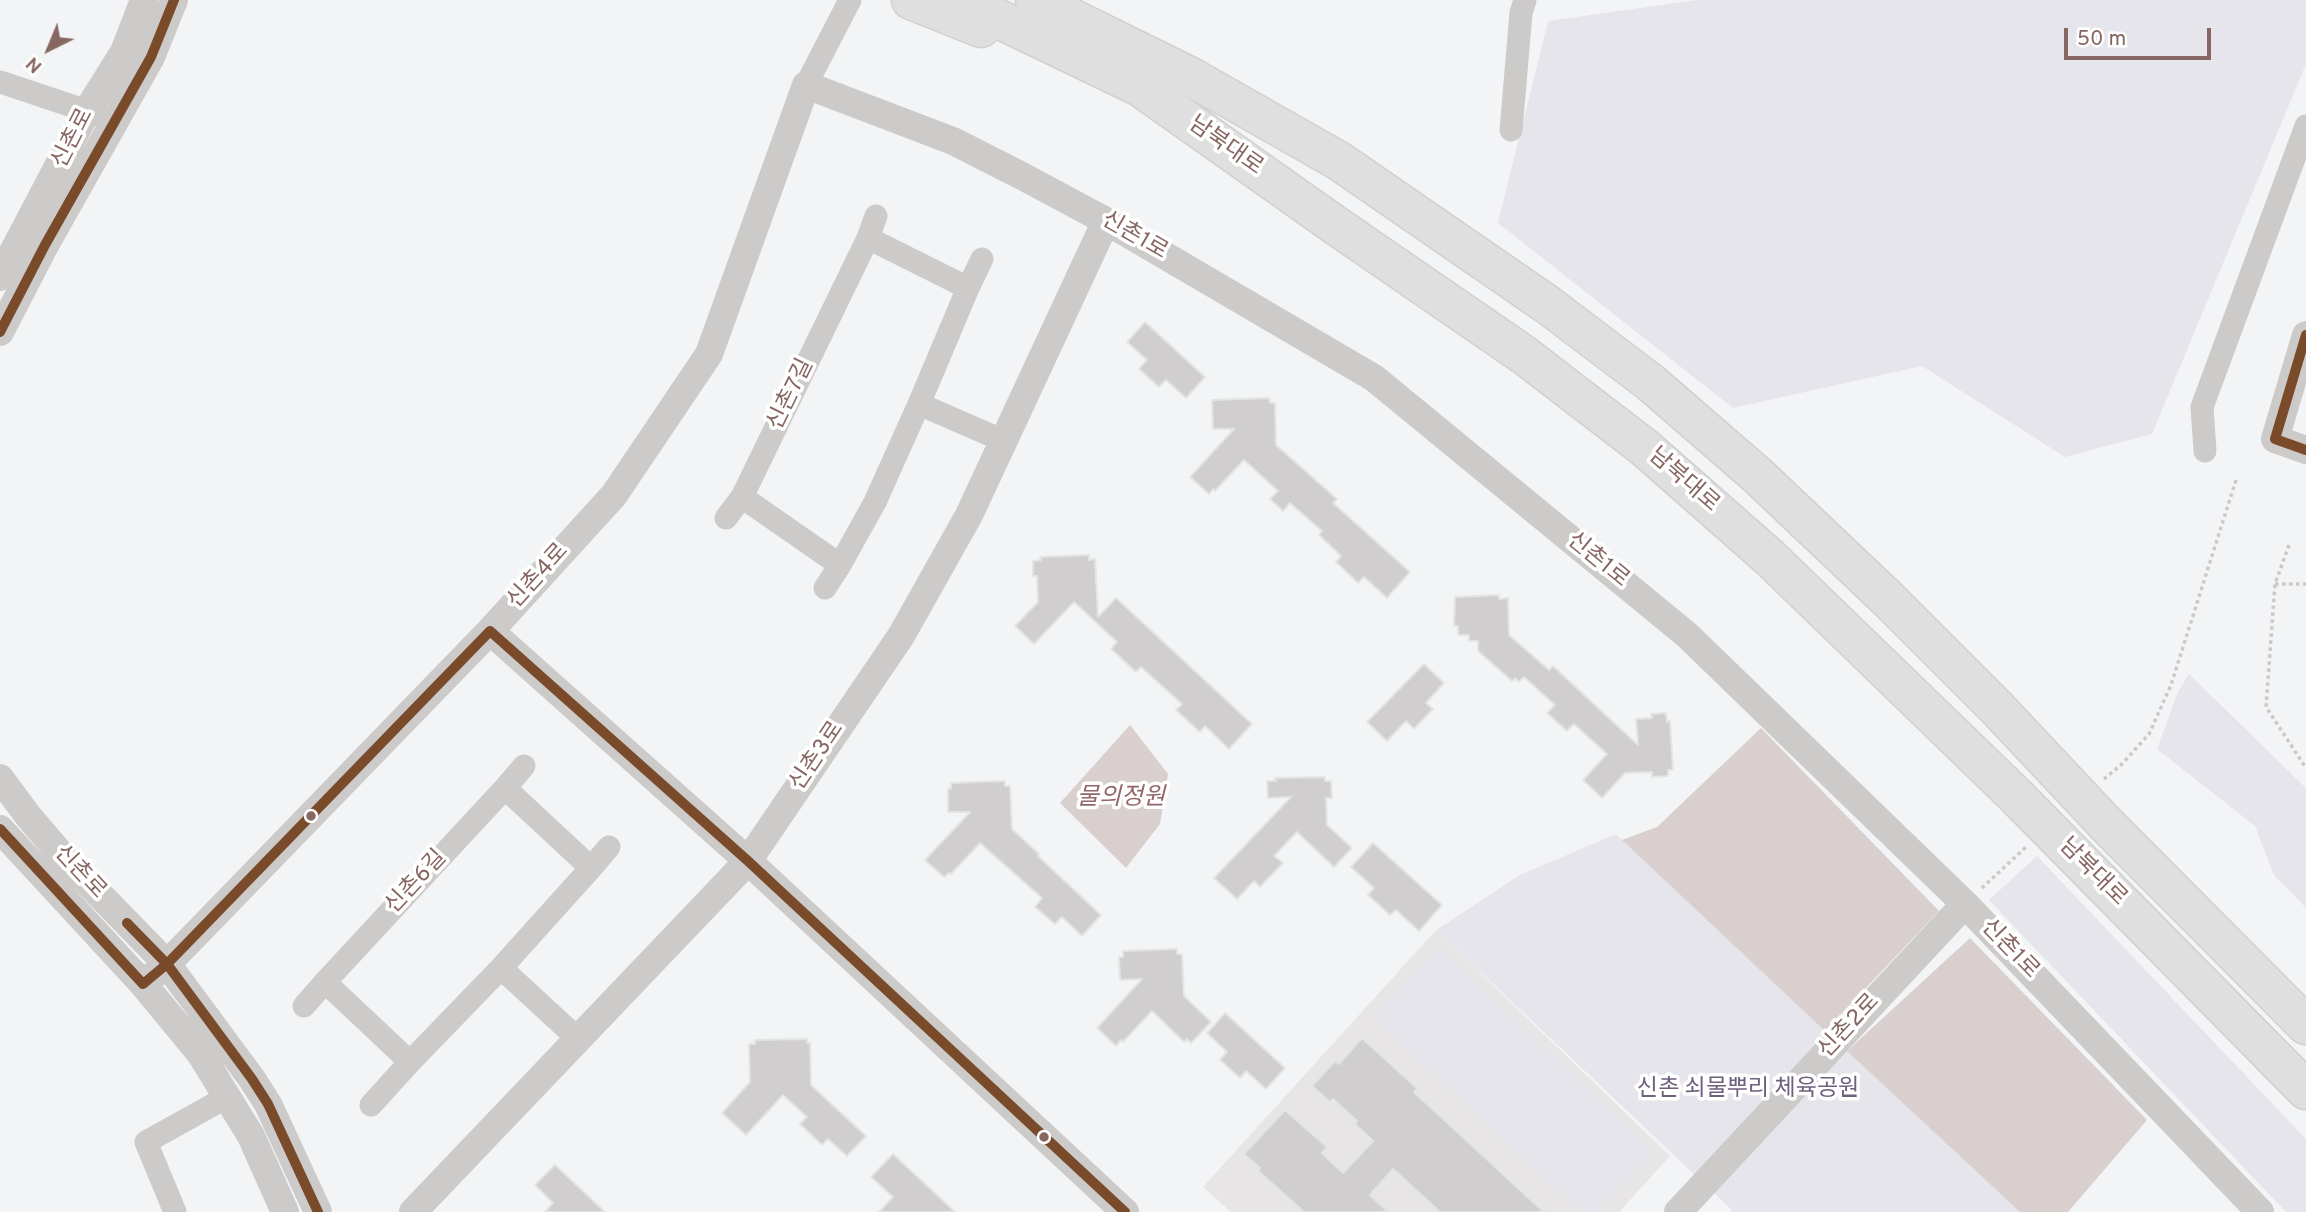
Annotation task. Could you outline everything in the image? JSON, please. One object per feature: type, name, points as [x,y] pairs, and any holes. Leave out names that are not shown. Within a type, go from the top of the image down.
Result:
[{"type":"highway","points":[[911,0],[1021,44],[1058,47]]},
{"type":"highway","name":"남북대로","points":[[959,0],[1140,88],[1524,355],[1646,448],[1769,557],[1976,757],[2306,1090]]},
{"type":"highway","name":"남북대로","points":[[1036,0],[1194,78],[1339,161],[1548,305],[1651,383],[1757,475],[1889,600],[2306,1025]]},
{"type":"street","name":"신촌로","points":[[0,278],[87,111],[124,52],[144,0]]},
{"type":"street","name":"신촌로","points":[[0,332],[45,245],[150,57],[174,0]]},
{"type":"street","points":[[806,85],[850,0]]},
{"type":"street","points":[[1511,131],[1521,13],[1525,0]]},
{"type":"street","points":[[0,82],[114,120]]},
{"type":"street","name":"신촌1로","points":[[806,85],[953,141],[1107,220],[1374,378],[1687,635],[1965,904],[2260,1212]]},
{"type":"street","name":"신촌4로","points":[[143,984],[167,964],[490,631],[614,495],[709,354],[806,85]]},
{"type":"street","points":[[2205,450],[2202,407],[2306,126]]},
{"type":"street","name":"신촌7길","points":[[726,518],[742,497],[868,238],[876,216]]},
{"type":"street","name":"신촌3로","points":[[413,1212],[748,861],[901,636],[969,515],[1107,220]]},
{"type":"street","points":[[868,238],[968,288]]},
{"type":"street","points":[[825,589],[875,502],[982,259]]},
{"type":"street","points":[[2306,335],[2275,439],[2306,450]]},
{"type":"street","points":[[919,404],[1004,441]]},
{"type":"street","points":[[742,497],[840,565]]},
{"type":"street","points":[[490,631],[748,861],[1125,1212]]},
{"type":"street","name":"신촌6길","points":[[304,1006],[524,766]]},
{"type":"street","name":"신촌로","points":[[0,778],[65,859],[167,964],[252,1079],[268,1104],[318,1212]]},
{"type":"street","points":[[505,788],[591,868]]},
{"type":"street","name":"신촌로","points":[[0,829],[143,984],[200,1053],[251,1136],[285,1212]]},
{"type":"street","points":[[371,1105],[501,968],[610,847]]},
{"type":"street","name":"신촌2로","points":[[1678,1212],[1965,904]]},
{"type":"street","points":[[501,968],[577,1038]]},
{"type":"street","points":[[325,982],[410,1062]]},
{"type":"street","points":[[175,1212],[146,1142],[227,1097]]},
{"type":"path","points":[[2102,780],[2122,764],[2148,734],[2171,685],[2237,477]]},
{"type":"path","points":[[2289,545],[2275,584],[2266,706],[2306,768]]},
{"type":"path","points":[[2275,584],[2306,583]]},
{"type":"path","points":[[1965,904],[2030,843]]},
{"type":"shaded area","points":[[1436,930],[1670,1156],[1619,1212],[1231,1212],[1203,1187]]},
{"type":"green space","points":[[1697,0],[2306,0],[2306,64],[2152,434],[2065,457],[1922,366],[1733,408],[1498,223],[1548,21]]},
{"type":"green space","points":[[2189,674],[2306,788],[2306,908],[2274,875],[2255,826],[2157,749],[2178,692]]},
{"type":"green space","name":"신촌 쇠물뿌리 체육공원","points":[[1616,834],[2020,1212],[1731,1212],[1732,1210],[1436,930],[1520,875]]},
{"type":"green space","points":[[2037,856],[2306,1139],[2306,1212],[2286,1212],[1989,900]]},
{"type":"green space","points":[[1438,946],[1655,1153],[1597,1212],[1580,1212],[1374,1018]]},
{"type":"water","name":"물의정원","points":[[1130,725],[1168,774],[1160,824],[1126,868],[1060,803]]},
{"type":"water","points":[[1761,728],[1939,911],[1825,1031],[1622,840],[1657,827]]},
{"type":"water","points":[[1970,938],[2147,1120],[2068,1212],[2020,1212],[1847,1051]]},
{"type":"building","points":[[1145,322],[1205,377],[1186,398],[1166,380],[1159,387],[1139,369],[1147,360],[1127,342]]},
{"type":"building","points":[[1269,398],[1270,403],[1275,403],[1276,445],[1337,499],[1333,503],[1410,572],[1387,598],[1364,577],[1358,583],[1336,562],[1341,556],[1319,535],[1322,531],[1290,503],[1283,511],[1270,499],[1278,491],[1244,460],[1209,494],[1190,477],[1234,429],[1213,429],[1212,400]]},
{"type":"building","points":[[1089,555],[1089,560],[1095,559],[1098,617],[1116,598],[1252,724],[1229,749],[1205,726],[1200,732],[1176,710],[1182,704],[1141,667],[1136,672],[1111,649],[1117,642],[1074,602],[1034,644],[1015,626],[1038,602],[1037,576],[1033,576],[1033,561],[1041,560],[1040,557]]},
{"type":"building","points":[[1499,595],[1499,599],[1508,598],[1509,635],[1549,670],[1553,666],[1638,745],[1636,719],[1652,718],[1651,714],[1666,713],[1667,722],[1670,721],[1673,770],[1668,770],[1668,776],[1652,777],[1652,772],[1625,773],[1602,798],[1583,780],[1607,754],[1574,724],[1567,731],[1547,713],[1555,705],[1524,677],[1519,682],[1515,678],[1512,681],[1478,651],[1478,641],[1469,641],[1469,635],[1458,635],[1458,626],[1454,626],[1455,597]]},
{"type":"building","points":[[1424,664],[1444,683],[1426,703],[1433,709],[1414,729],[1406,721],[1387,741],[1367,722]]},
{"type":"building","points":[[1325,777],[1325,781],[1331,781],[1332,798],[1326,798],[1327,825],[1352,848],[1334,867],[1297,832],[1274,856],[1283,863],[1260,887],[1254,881],[1237,899],[1214,878],[1291,797],[1268,798],[1267,781],[1276,781],[1275,778]]},
{"type":"building","points":[[1005,781],[1005,786],[1010,786],[1012,829],[1101,915],[1082,936],[1062,917],[1055,924],[1035,907],[1042,898],[980,843],[951,874],[944,877],[925,860],[970,812],[948,812],[948,789],[951,789],[951,783]]},
{"type":"building","points":[[1373,843],[1442,905],[1419,931],[1396,910],[1390,915],[1368,895],[1374,888],[1351,867]]},
{"type":"building","points":[[1177,949],[1177,954],[1182,954],[1184,996],[1211,1022],[1191,1043],[1187,1039],[1184,1042],[1152,1011],[1116,1046],[1097,1028],[1142,979],[1120,980],[1119,957],[1123,957],[1123,951]]},
{"type":"building","points":[[1225,1013],[1285,1068],[1266,1089],[1246,1071],[1240,1078],[1220,1060],[1227,1052],[1207,1033]]},
{"type":"building","points":[[1362,1038],[1417,1088],[1414,1092],[1544,1212],[1440,1212],[1393,1169],[1370,1195],[1388,1212],[1304,1212],[1258,1171],[1260,1168],[1244,1154],[1285,1110],[1327,1147],[1322,1153],[1343,1173],[1373,1141],[1355,1124],[1357,1121],[1333,1099],[1330,1102],[1312,1086],[1335,1061],[1339,1064]]},
{"type":"building","points":[[807,1039],[807,1043],[810,1043],[811,1085],[866,1136],[847,1156],[828,1139],[822,1145],[800,1124],[807,1117],[783,1095],[746,1135],[722,1113],[750,1082],[749,1044],[755,1044],[755,1040]]},
{"type":"building","points":[[893,1154],[955,1212],[879,1212],[893,1197],[871,1177]]},
{"type":"building","points":[[555,1165],[605,1212],[545,1212],[553,1203],[535,1185]]},
{"type":"transit line","points":[[0,332],[45,245],[151,57],[174,0]]},
{"type":"transit line","points":[[2306,335],[2275,439],[2306,450]]},
{"type":"transit line","points":[[0,829],[143,984],[167,964],[490,631],[748,861],[1125,1212]]},
{"type":"transit line","points":[[127,923],[167,964],[252,1079],[268,1104],[318,1212]]}]
